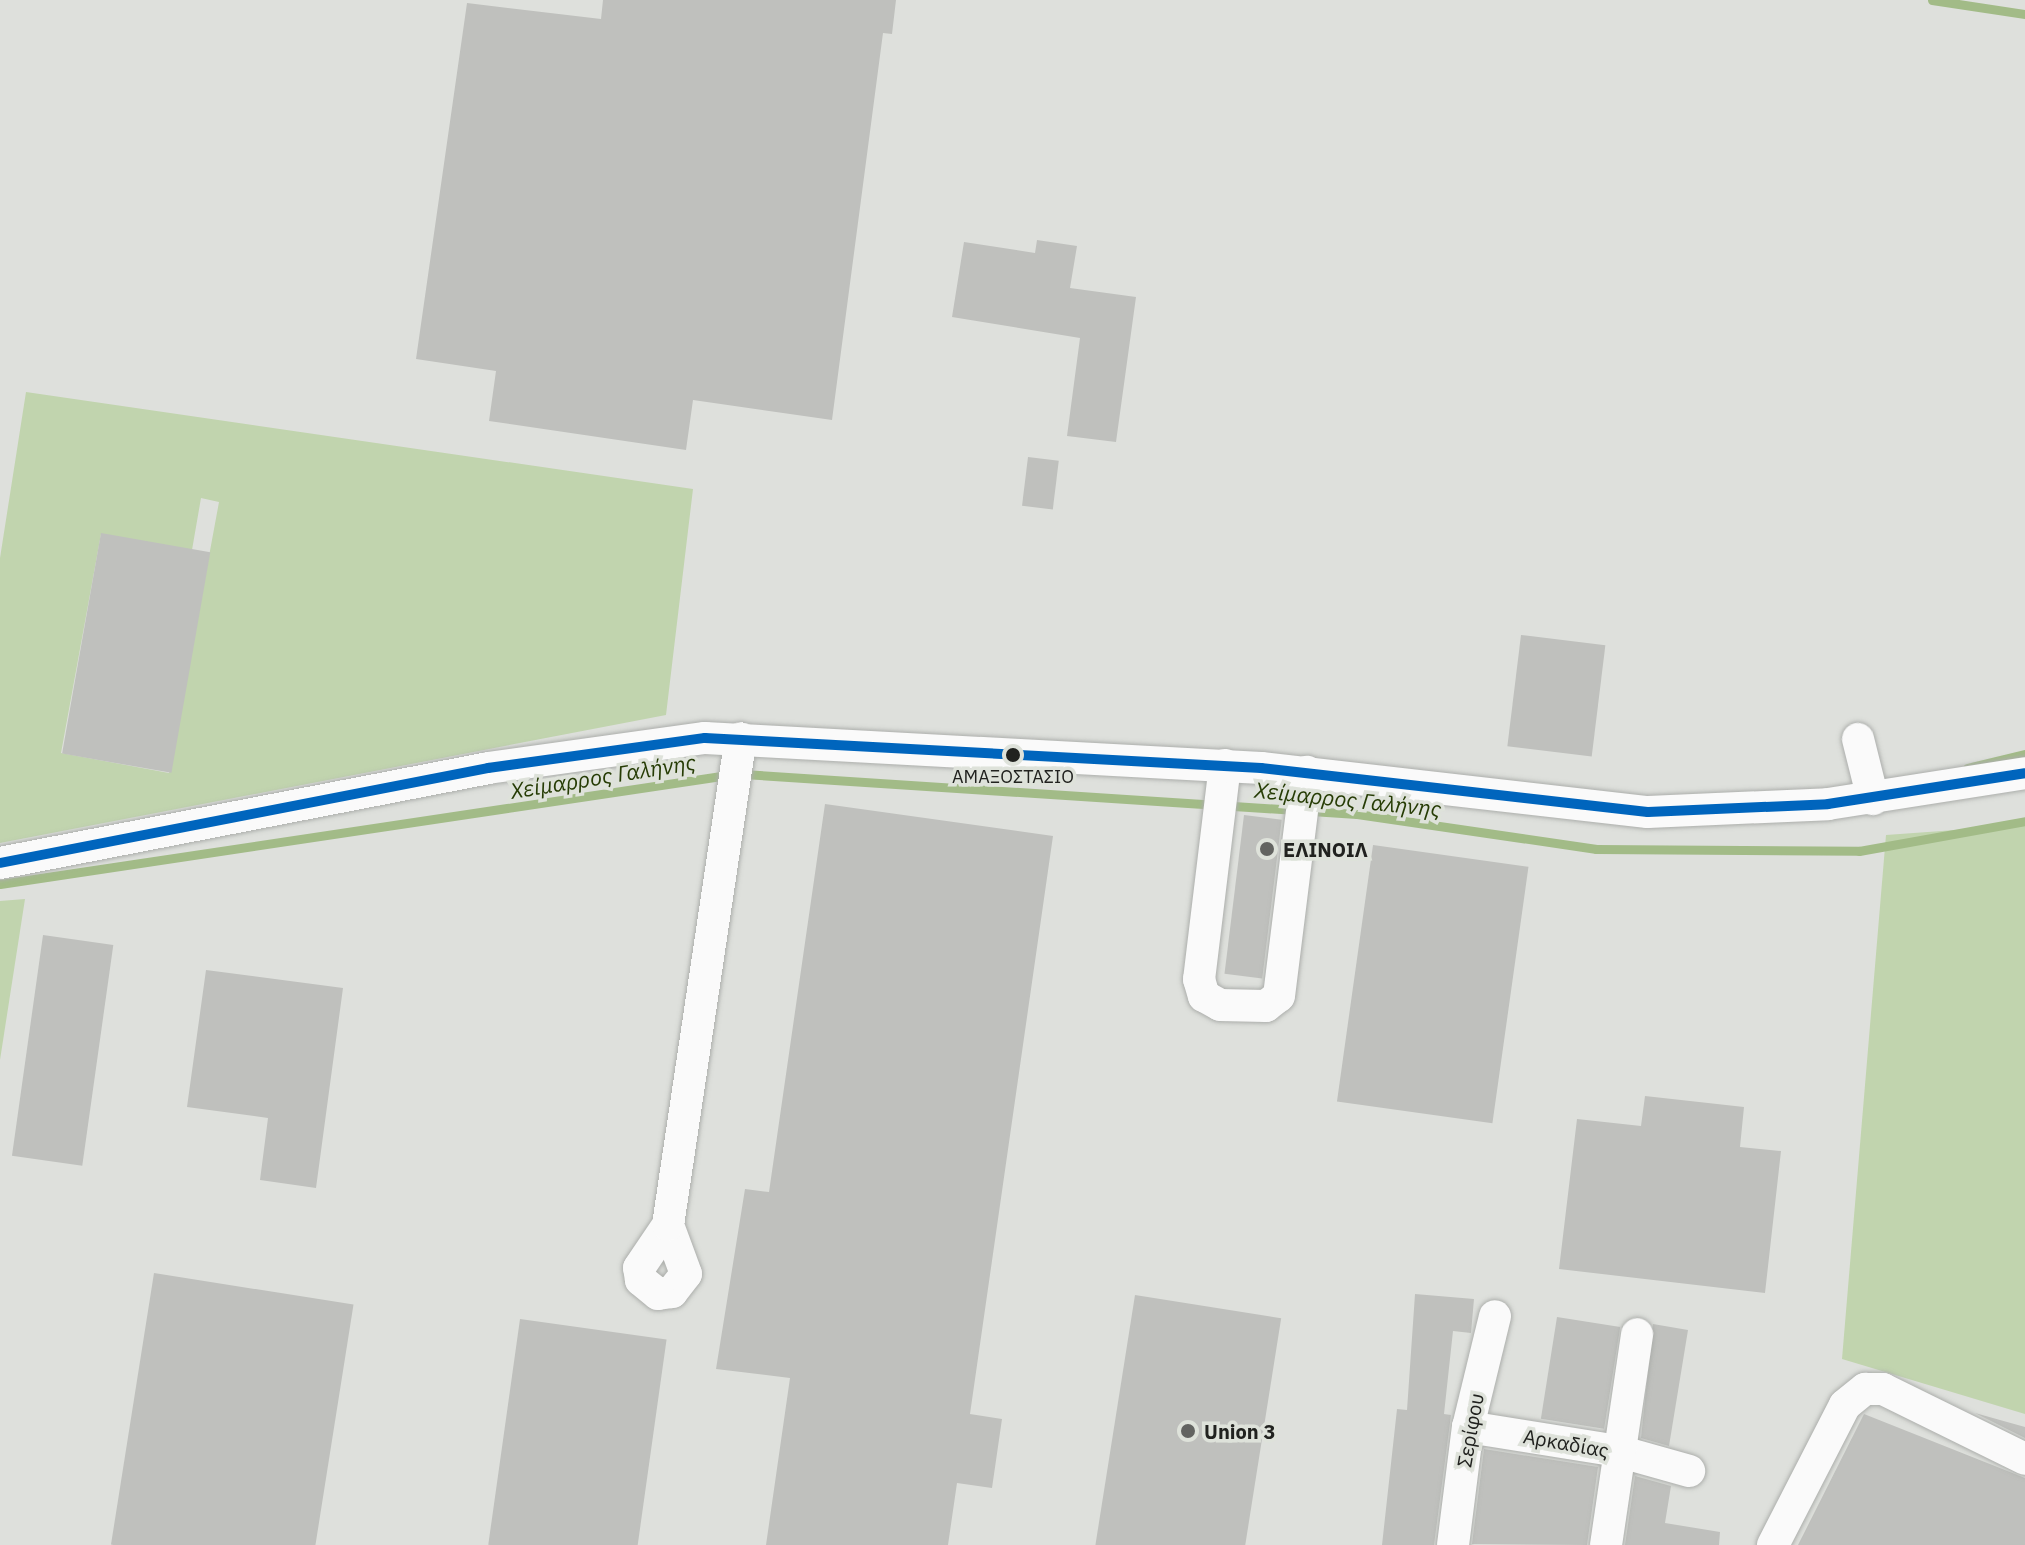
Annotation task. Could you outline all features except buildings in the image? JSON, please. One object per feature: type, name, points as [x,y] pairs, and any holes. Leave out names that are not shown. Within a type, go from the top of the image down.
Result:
[{"type":"street","points":[[668,1225],[741,738]]},
{"type":"street","points":[[0,863],[123,845],[488,768],[675,740],[741,738],[1225,765],[1648,812],[1873,799],[2025,773]]},
{"type":"street","points":[[1858,739],[1873,799]]},
{"type":"street","points":[[1225,765],[1199,979],[1204,996],[1220,1005],[1266,1006],[1279,996],[1307,772]]},
{"type":"street","name":"Σερίφου","points":[[1453,1545],[1468,1427],[1495,1316]]},
{"type":"street","points":[[1637,1334],[1618,1451],[1689,1471]]},
{"type":"street","points":[[1773,1545],[1845,1405],[1865,1389],[1883,1389],[2025,1459]]},
{"type":"street","name":"Αρκαδίας","points":[[1468,1427],[1618,1451],[1606,1545]]},
{"type":"green space","points":[[26,392],[693,489],[666,715],[0,843],[0,558]],"holes":[[[201,498],[219,502],[169,773],[61,753],[101,534],[192,550]]]},
{"type":"green space","points":[[2025,825],[2025,1414],[1842,1359],[1886,835]]},
{"type":"green space","points":[[25,899],[0,1060],[0,901]]},
{"type":"waterway","points":[[1932,0],[2025,14]]},
{"type":"waterway","name":"Χείμαρρος Γαλήνης","points":[[1967,768],[2025,754]]},
{"type":"waterway","name":"Χείμαρρος Γαλήνης","points":[[743,774],[1357,814],[1596,849],[1859,851],[2025,821]]},
{"type":"waterway","name":"Χείμαρρος Γαλήνης","points":[[0,884],[728,775]]},
{"type":"transit line","points":[[0,863],[488,768],[705,738],[1261,768],[1648,812],[1828,804],[2025,773]]},
{"type":"place","name":"ΑΜΑΞΟΣΤΑΣΙΟ","points":[[1013,755]]},
{"type":"place","name":"ΕΛΙΝΟΙΛ","points":[[1267,849]]},
{"type":"place","name":"Union 3","points":[[1188,1431]]}]
